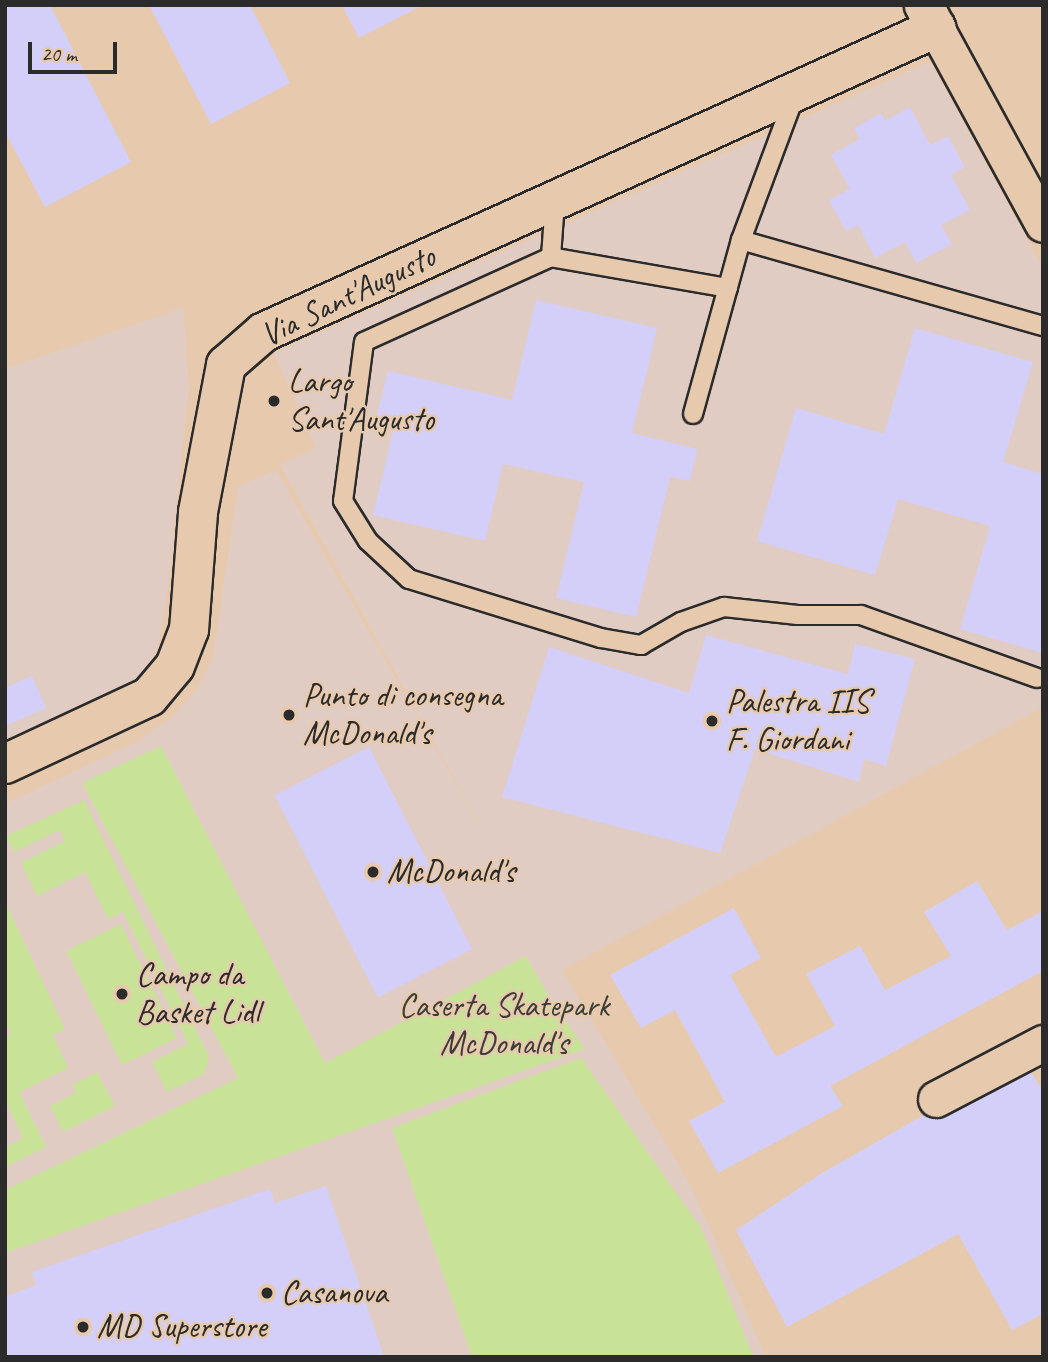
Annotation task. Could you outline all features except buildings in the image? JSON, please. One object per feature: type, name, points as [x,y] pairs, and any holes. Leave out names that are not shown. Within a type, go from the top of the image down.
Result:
[{"type":"main road","name":"Via Sant'Augusto","points":[[5,764],[149,697],[175,666],[189,630],[198,512],[226,365],[264,332],[797,90],[930,16]]},
{"type":"street","points":[[930,16],[1043,224]]},
{"type":"street","points":[[936,1100],[1043,1043]]},
{"type":"lane","points":[[693,414],[741,240],[797,90]]},
{"type":"lane","points":[[551,257],[556,199]]},
{"type":"lane","points":[[741,240],[1043,326]]},
{"type":"lane","points":[[728,288],[551,257],[364,342],[343,501],[368,541],[409,579],[601,638],[641,645],[681,622],[724,607],[798,615],[861,615],[1037,678]]},
{"type":"shaded area","points":[[930,62],[1043,268],[1043,707],[562,970],[692,1188],[766,1357],[5,1357],[5,804],[139,741],[173,716],[197,689],[213,658],[238,487],[276,470],[510,878],[280,465],[316,448],[274,353]]},
{"type":"shaded area","points":[[183,308],[189,387],[167,594],[157,650],[137,681],[5,740],[5,369]]},
{"type":"green space","name":"Caserta Skatepark McDonald's","points":[[161,746],[325,1063],[526,956],[549,997],[585,1049],[5,1253],[5,1190],[238,1078],[82,783]]},
{"type":"green space","points":[[84,800],[209,1057],[204,1074],[167,1092],[152,1062],[188,1044],[123,912],[108,919],[85,872],[37,896],[21,863],[65,841],[60,830],[14,852],[6,836]]},
{"type":"green space","points":[[5,902],[65,1029],[53,1035],[68,1068],[19,1092],[46,1147],[5,1167],[5,1148],[23,1138],[5,1099],[5,1037],[11,1034],[5,1021]]},
{"type":"green space","name":"Campo da Basket Lidl","points":[[121,924],[177,1038],[122,1065],[66,951]]},
{"type":"green space","points":[[581,1058],[701,1228],[753,1357],[472,1357],[392,1128]]},
{"type":"green space","points":[[97,1072],[115,1106],[63,1132],[50,1106],[76,1093],[72,1085]]},
{"type":"place","name":"Largo Sant'Augusto","points":[[274,401]]},
{"type":"place","name":"Punto di consegna McDonald's","points":[[289,715]]},
{"type":"place","name":"Palestra IIS F. Giordani","points":[[712,721]]},
{"type":"place","name":"McDonald's","points":[[373,872]]},
{"type":"place","name":"Campo da Basket Lidl","points":[[122,994]]},
{"type":"place","name":"Casanova","points":[[267,1293]]},
{"type":"place","name":"MD Superstore","points":[[83,1327]]}]
